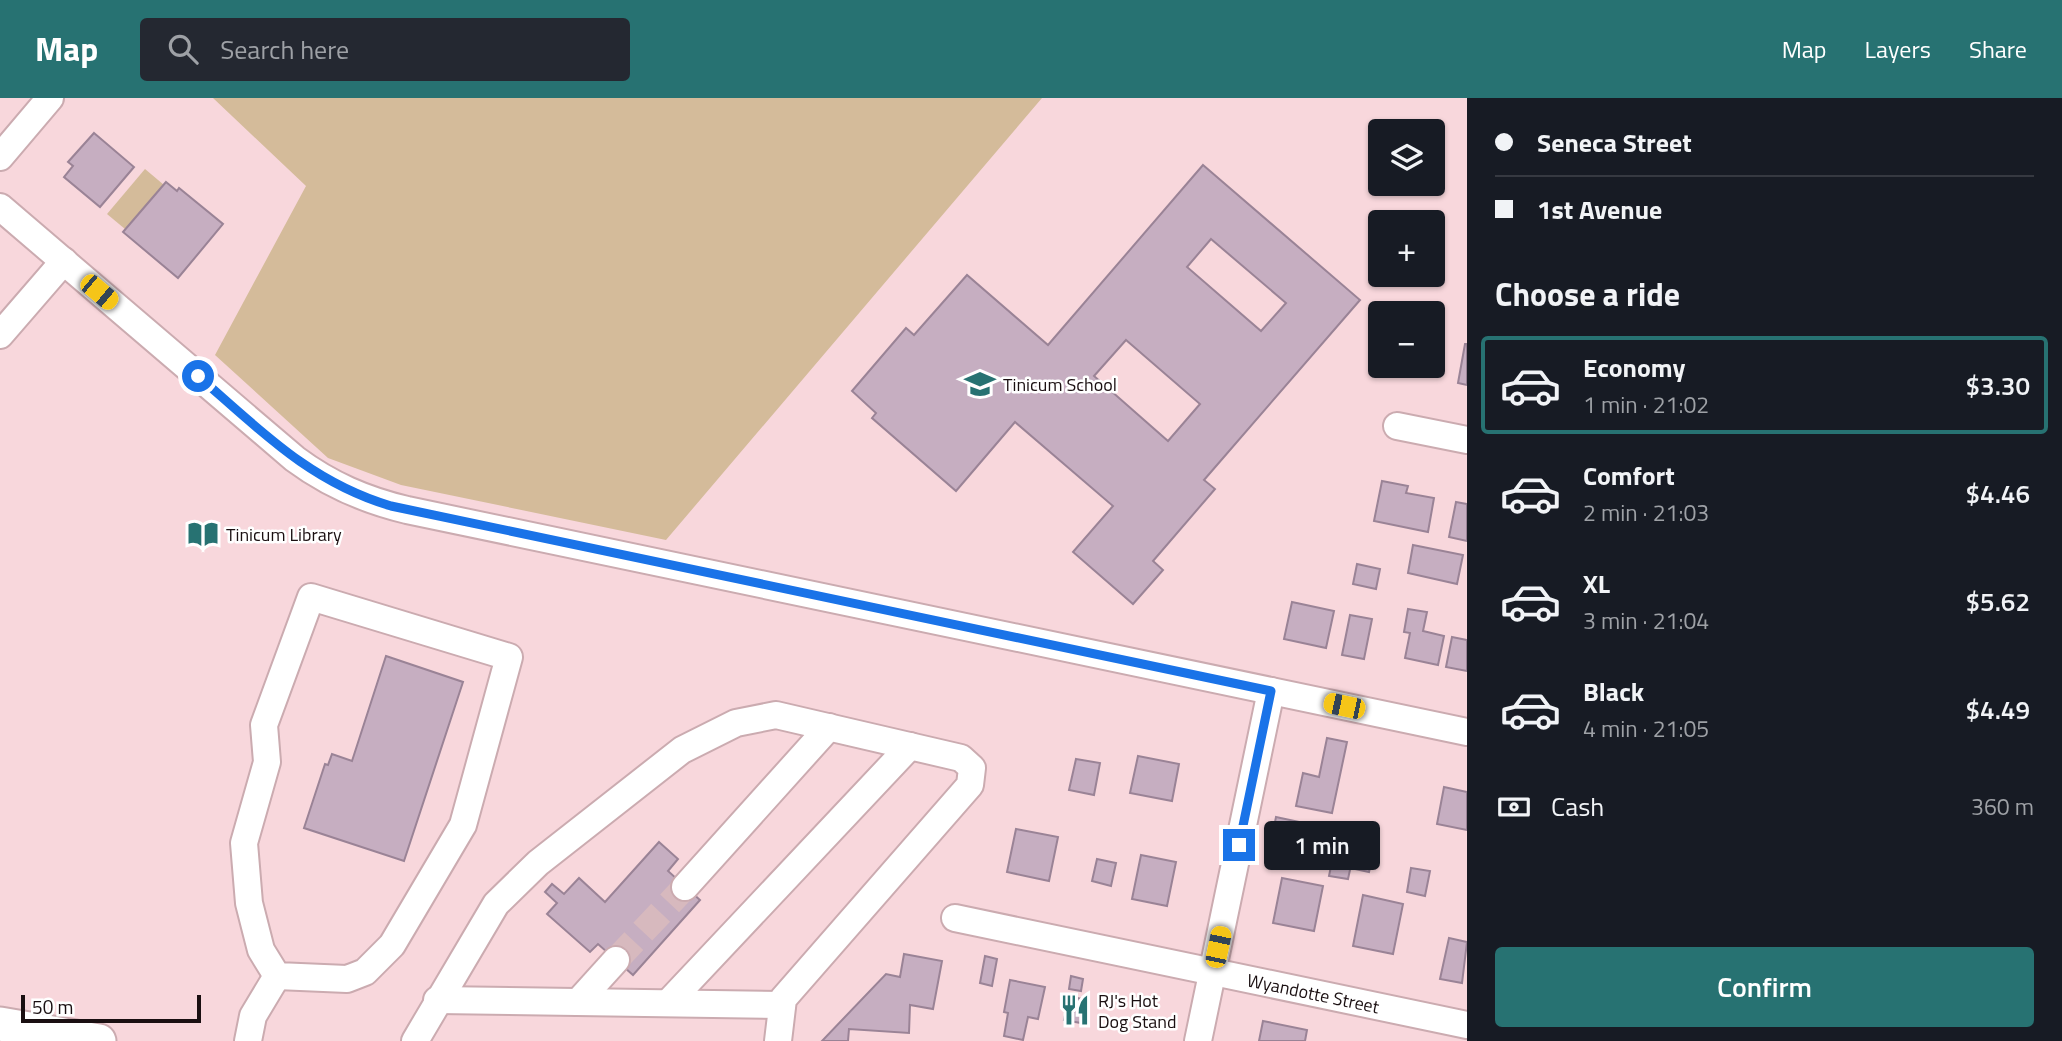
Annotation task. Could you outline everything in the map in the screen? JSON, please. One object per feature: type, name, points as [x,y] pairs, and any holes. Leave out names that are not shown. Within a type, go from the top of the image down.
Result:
[{"type":"main road","points":[[0,1024],[99,1041]]},
{"type":"street","points":[[0,157],[50,98]]},
{"type":"street","points":[[0,206],[295,459],[324,480],[364,498],[407,510],[1467,732]]},
{"type":"street","points":[[0,335],[64,261]]},
{"type":"street","points":[[1397,426],[1467,440]]},
{"type":"street","points":[[311,597],[509,657],[463,825],[422,900],[392,944],[365,972],[347,979],[276,976],[261,950],[249,903],[244,844],[267,762],[264,725],[311,597]]},
{"type":"street","points":[[1198,1041],[1271,691]]},
{"type":"street","points":[[415,1041],[496,904],[538,863],[682,750],[736,723],[776,715],[961,758],[972,768],[971,785],[783,999],[778,1041]]},
{"type":"street","points":[[685,887],[829,727]]},
{"type":"street","points":[[668,1003],[910,746]]},
{"type":"street","name":"Wyandotte Street","points":[[955,918],[1467,1025]]},
{"type":"street","points":[[578,1002],[616,960]]},
{"type":"street","points":[[248,1041],[253,1016],[276,976]]},
{"type":"street","points":[[437,1000],[782,1005]]},
{"type":"shaded area","points":[[213,98],[1042,98],[666,540],[401,485],[328,458],[215,355],[306,186]]},
{"type":"shaded area","points":[[145,169],[164,185],[125,229],[107,214]]},
{"type":"building","points":[[94,133],[134,167],[100,207],[64,177],[73,166],[68,162]]},
{"type":"building","name":"Tinicum School","points":[[1203,165],[1360,300],[1204,480],[1215,489],[1153,561],[1163,570],[1133,604],[1073,552],[1113,506],[1015,422],[956,491],[872,418],[876,413],[852,391],[906,328],[914,335],[967,275],[1048,345]],"holes":[[[1211,239],[1286,303],[1261,331],[1187,267]],[[1126,340],[1200,404],[1168,441],[1094,376]]]},
{"type":"building","points":[[166,182],[177,191],[179,188],[223,224],[178,278],[123,232]]},
{"type":"building","points":[[1467,344],[1467,385],[1458,383]]},
{"type":"building","points":[[1382,481],[1408,486],[1406,493],[1434,498],[1428,532],[1374,521]]},
{"type":"building","points":[[1456,502],[1467,504],[1467,541],[1449,537]]},
{"type":"building","points":[[1413,545],[1463,555],[1457,584],[1408,573]]},
{"type":"building","points":[[1357,564],[1380,569],[1376,589],[1353,584]]},
{"type":"building","points":[[1292,602],[1334,611],[1326,648],[1284,639]]},
{"type":"building","points":[[1408,609],[1427,612],[1423,631],[1444,636],[1438,665],[1405,658],[1410,633],[1404,632]]},
{"type":"building","points":[[1350,615],[1372,619],[1364,659],[1342,655]]},
{"type":"building","points":[[1452,637],[1467,640],[1467,671],[1446,667]]},
{"type":"building","points":[[386,656],[463,682],[404,861],[304,828],[325,764],[328,765],[332,754],[352,761]]},
{"type":"building","points":[[1327,738],[1347,742],[1332,813],[1296,806],[1303,773],[1319,777]]},
{"type":"building","points":[[1138,756],[1179,764],[1172,801],[1130,793]]},
{"type":"building","points":[[1076,759],[1100,763],[1094,795],[1069,790]]},
{"type":"building","points":[[1444,787],[1467,792],[1467,830],[1437,824]]},
{"type":"building","points":[[1276,817],[1304,823],[1300,843],[1272,837]]},
{"type":"building","points":[[1315,824],[1328,826],[1324,849],[1311,846]]},
{"type":"building","points":[[1016,829],[1058,837],[1049,881],[1007,872]]},
{"type":"building","points":[[659,842],[678,859],[668,871],[700,900],[633,975],[598,944],[590,952],[547,914],[557,903],[545,892],[552,884],[564,894],[579,878],[605,902]]},
{"type":"building","points":[[1334,852],[1353,856],[1348,879],[1329,876]]},
{"type":"building","points":[[1141,855],[1176,862],[1167,906],[1132,899]]},
{"type":"building","points":[[1357,857],[1372,860],[1369,872],[1355,869]]},
{"type":"building","points":[[1097,859],[1116,863],[1111,886],[1092,881]]},
{"type":"building","points":[[1411,868],[1430,871],[1425,896],[1407,892]]},
{"type":"building","points":[[1282,878],[1323,886],[1314,931],[1273,923]]},
{"type":"building","points":[[1363,895],[1403,904],[1393,954],[1353,946]]},
{"type":"building","points":[[1449,938],[1467,942],[1462,983],[1440,979]]},
{"type":"building","points":[[904,954],[942,961],[933,1009],[910,1005],[909,1033],[849,1029],[848,1041],[822,1041],[886,974],[900,977]]},
{"type":"building","points":[[985,956],[997,959],[992,986],[980,983]]},
{"type":"building","points":[[1071,976],[1083,979],[1081,991],[1069,989]]},
{"type":"building","points":[[1010,980],[1045,987],[1038,1019],[1028,1017],[1023,1040],[1004,1036],[1008,1013],[1004,1012]]},
{"type":"building","name":"RJ's Hot Dog Stand","points":[[1069,996],[1086,1000],[1081,1023],[1064,1020]]},
{"type":"building","points":[[1263,1021],[1307,1030],[1305,1041],[1259,1041]]},
{"type":"tunnel","points":[[616,960],[685,887]]},
{"type":"place","name":"Tinicum School","points":[[980,384]]},
{"type":"place","name":"Tinicum Library","points":[[203,534]]},
{"type":"place","name":"RJ's Hot Dog Stand","points":[[1075,1010]]},
{"type":"route","points":[[198,376],[295,459],[324,480],[355,495],[391,506],[1271,691],[1239,845]]}]
